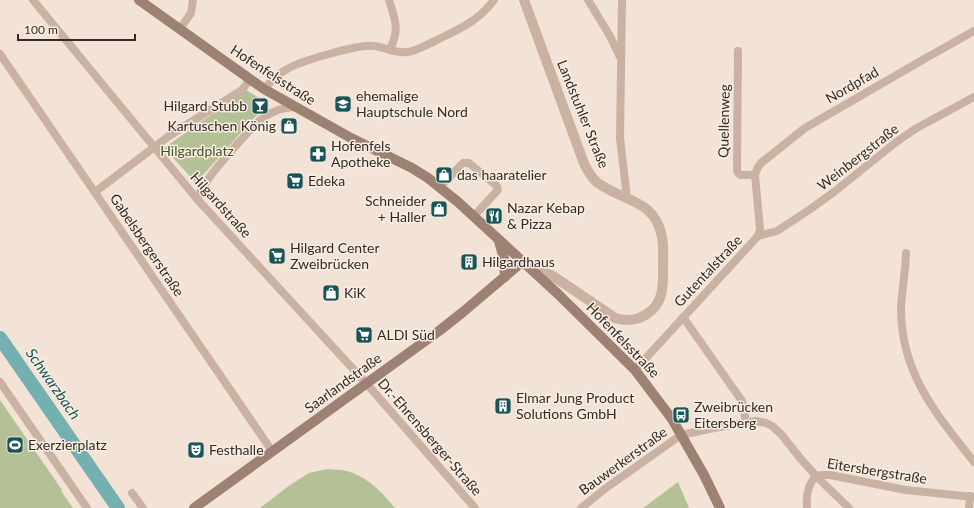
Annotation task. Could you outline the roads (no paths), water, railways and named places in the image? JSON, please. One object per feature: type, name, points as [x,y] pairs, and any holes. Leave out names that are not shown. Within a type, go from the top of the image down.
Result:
[{"type":"main road","name":"Hofenfelsstraße","points":[[139,0],[264,89],[351,138],[412,168],[440,187],[474,216],[586,321],[635,370],[657,398],[681,435],[704,475],[720,508]]},
{"type":"main road","points":[[498,240],[504,259],[505,277]]},
{"type":"main road","name":"Saarlandstraße","points":[[194,508],[439,331],[522,262]]},
{"type":"street","name":"Hilgardstraße","points":[[33,0],[197,199],[366,383]]},
{"type":"street","points":[[180,29],[191,13],[193,0]]},
{"type":"street","points":[[389,0],[394,15],[396,35],[390,49]]},
{"type":"street","points":[[264,89],[279,74],[299,64],[360,46],[374,46],[408,52],[470,23],[487,9],[494,0]]},
{"type":"street","name":"Landstuhler Straße","points":[[524,0],[586,166],[592,177],[597,183],[610,191],[641,204],[652,214],[660,227],[663,247],[662,293],[658,303],[651,311],[634,320],[615,318],[553,276],[543,272],[536,274]]},
{"type":"street","points":[[588,0],[610,36],[621,60]]},
{"type":"street","points":[[622,0],[620,138],[627,198]]},
{"type":"street","name":"Nordpfad","points":[[755,175],[758,167],[762,163],[805,128],[974,31]]},
{"type":"street","name":"Quellenweg","points":[[738,51],[737,170],[740,175],[755,175]]},
{"type":"street","name":"Gabelsbergerstraße","points":[[0,54],[272,451]]},
{"type":"street","points":[[96,192],[154,147],[242,90],[250,79]]},
{"type":"street","name":"Weinbergstraße","points":[[758,236],[776,231],[809,210],[915,129],[974,97]]},
{"type":"street","points":[[197,199],[204,184],[257,122],[274,111],[283,108],[295,107]]},
{"type":"street","points":[[440,187],[466,162],[497,186],[498,190],[474,216]]},
{"type":"street","name":"Gutentalstraße","points":[[635,370],[758,236],[760,229],[755,175]]},
{"type":"street","points":[[906,253],[901,312],[904,342],[908,358],[929,403],[944,425],[974,462]]},
{"type":"street","points":[[684,317],[742,401],[746,422]]},
{"type":"street","points":[[0,382],[87,508]]},
{"type":"street","name":"Dr.-Ehrensberger-Straße","points":[[366,383],[475,508]]},
{"type":"street","name":"Eitersbergstraße","points":[[681,435],[746,422],[761,421],[772,426],[781,434],[816,476],[830,476],[906,490],[972,496]]},
{"type":"street","name":"Bauwerkerstraße","points":[[582,508],[606,488],[681,435]]},
{"type":"street","points":[[807,508],[807,495],[809,487],[812,480],[816,476],[849,508]]},
{"type":"street","points":[[132,492],[143,508]]},
{"type":"street","points":[[969,508],[972,496]]},
{"type":"waterway","name":"Schwarzbach","points":[[0,338],[118,508]]},
{"type":"place","name":"ehemalige Hauptschule Nord","points":[[343,104]]},
{"type":"place","name":"Hilgard Stubb","points":[[260,106]]},
{"type":"place","name":"Kartuschen König","points":[[289,126]]},
{"type":"place","name":"Hofenfels Apotheke","points":[[318,154]]},
{"type":"place","name":"das haaratelier","points":[[444,175]]},
{"type":"place","name":"Edeka","points":[[295,181]]},
{"type":"place","name":"Schneider + Haller","points":[[439,209]]},
{"type":"place","name":"Nazar Kebap & Pizza","points":[[494,216]]},
{"type":"place","name":"Hilgard Center Zweibrücken","points":[[277,256]]},
{"type":"place","name":"Hilgardhaus","points":[[469,262]]},
{"type":"place","name":"KiK","points":[[331,293]]},
{"type":"place","name":"ALDI Süd","points":[[364,335]]},
{"type":"place","name":"Elmar Jung Product Solutions GmbH","points":[[503,406]]},
{"type":"place","name":"Zweibrücken Eitersberg","points":[[681,415]]},
{"type":"place","name":"Exerzierplatz","points":[[15,445]]},
{"type":"place","name":"Festhalle","points":[[196,450]]},
{"type":"park label","name":"Hilgardplatz","points":[[197,151]]}]
